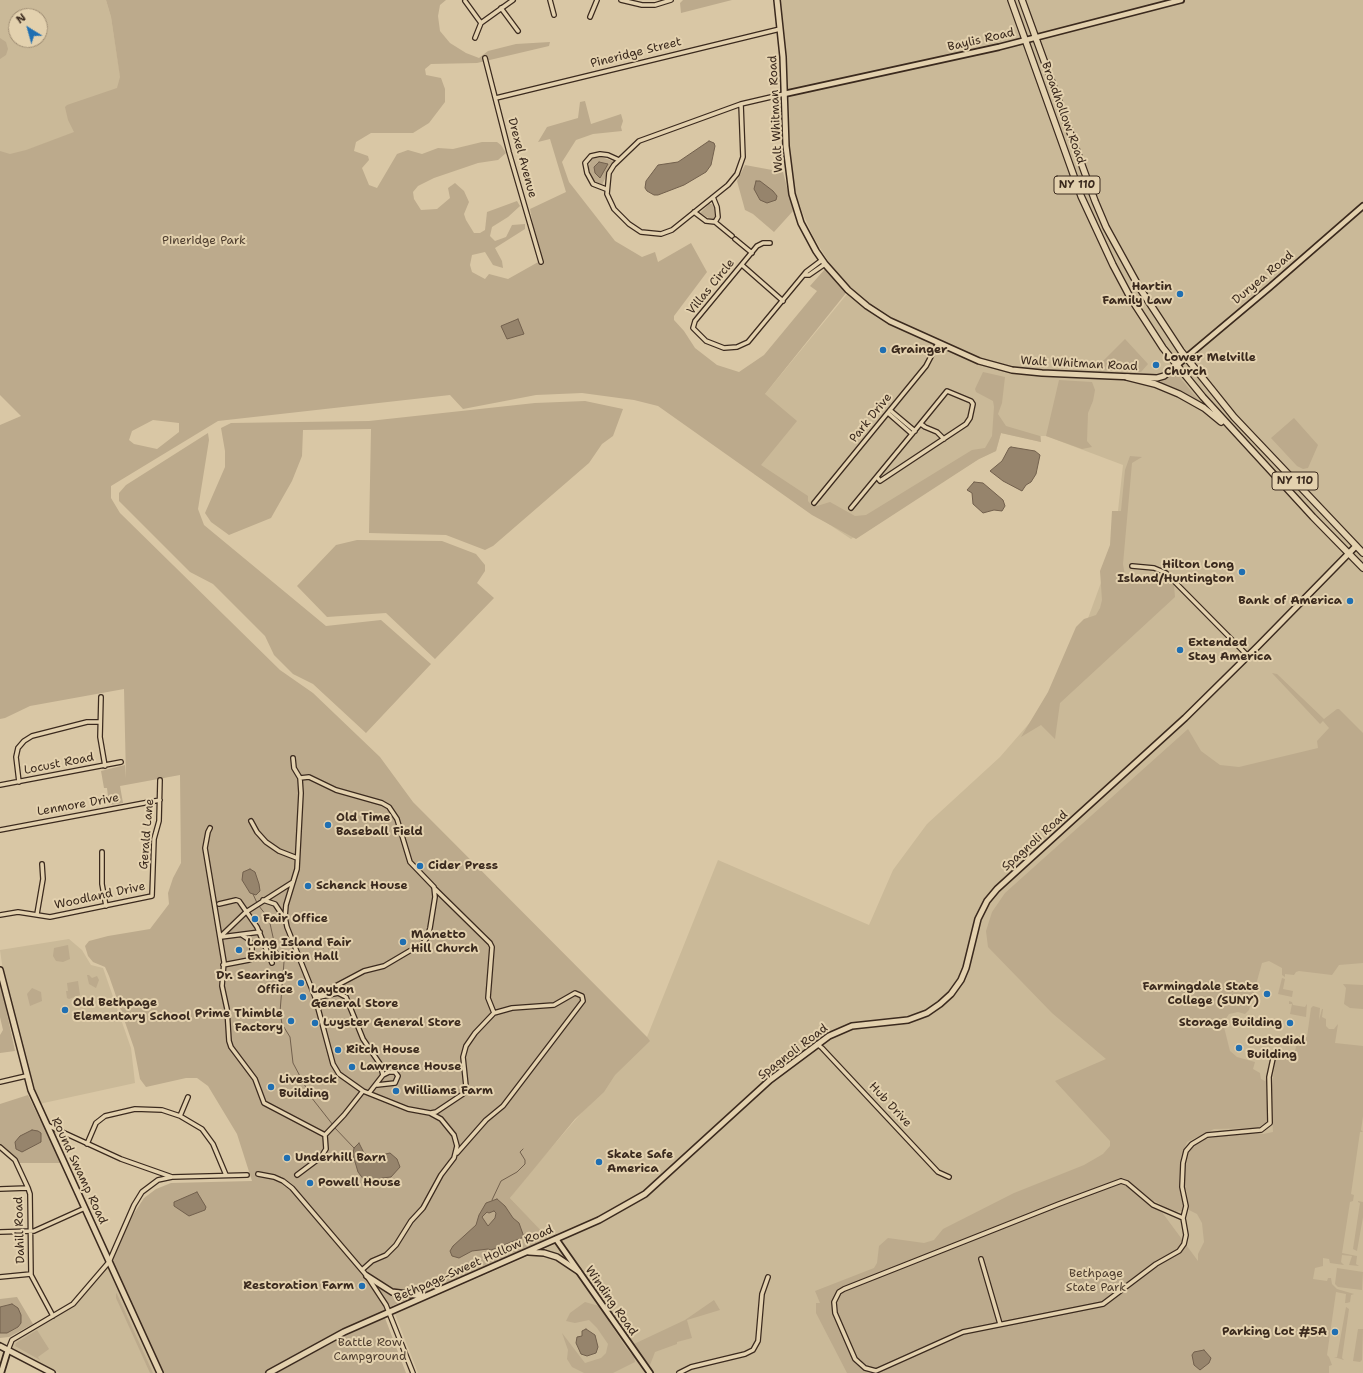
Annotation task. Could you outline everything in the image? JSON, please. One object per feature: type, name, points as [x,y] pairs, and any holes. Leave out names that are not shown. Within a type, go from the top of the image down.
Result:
[{"type":"main road","name":"Walt Whitman Road","points":[[777,0],[780,29],[786,146],[792,194],[804,228],[823,262],[848,290],[867,306],[890,321],[980,361],[1012,370],[1127,377],[1161,377],[1176,366]]},
{"type":"main road","name":"Broadhollow Road","points":[[1011,0],[1081,196],[1098,235],[1130,297],[1176,366],[1236,434],[1348,554],[1363,568]]},
{"type":"main road","name":"Broadhollow Road","points":[[1022,0],[1082,166],[1106,227],[1139,287],[1185,357],[1234,417],[1363,553]]},
{"type":"main road","points":[[1127,377],[1155,384],[1179,394],[1204,408],[1236,434]]},
{"type":"main road","name":"Spagnoli Road","points":[[681,1163],[770,1080],[834,1033],[852,1026],[916,1018],[930,1011],[945,1000],[961,980],[966,968],[978,919],[983,908],[994,892],[1180,722],[1248,656],[1356,546]]},
{"type":"main road","name":"Round Swamp Road","points":[[0,970],[30,1090],[160,1373]]},
{"type":"main road","name":"Bethpage-Sweet Hollow Road","points":[[269,1373],[338,1335],[599,1220],[645,1194],[681,1163]]},
{"type":"main road","points":[[526,1252],[544,1253],[557,1257],[578,1271]]},
{"type":"main road","points":[[367,1276],[392,1292],[424,1296]]},
{"type":"main road","points":[[0,1346],[52,1373]]},
{"type":"street","points":[[475,38],[481,23],[513,0]]},
{"type":"street","points":[[550,0],[554,15]]},
{"type":"street","points":[[590,17],[597,0]]},
{"type":"street","points":[[622,0],[642,5],[671,0]]},
{"type":"street","name":"Baylis Road","points":[[784,94],[1025,40],[1035,36],[1181,0]]},
{"type":"street","points":[[465,1],[481,23]]},
{"type":"street","points":[[501,8],[518,31]]},
{"type":"street","name":"Pineridge Street","points":[[496,98],[780,29]]},
{"type":"street","name":"Drexel Avenue","points":[[485,58],[509,152],[541,262]]},
{"type":"street","points":[[741,104],[743,150],[740,166],[731,182],[713,198],[666,232],[648,234],[634,228],[621,217],[611,204],[606,189],[609,173],[634,144],[645,138],[741,104],[784,94]]},
{"type":"street","points":[[606,189],[594,184],[587,173],[585,163],[590,156],[600,154],[608,155],[619,160]]},
{"type":"street","points":[[713,198],[718,207],[718,217],[715,222]]},
{"type":"street","name":"Duryea Road","points":[[1176,366],[1275,283],[1363,206]]},
{"type":"street","points":[[694,212],[706,221],[715,222],[732,236]]},
{"type":"street","points":[[735,239],[752,253]]},
{"type":"street","name":"Villas Circle","points":[[770,243],[763,243],[757,246],[695,321],[693,325],[695,332],[706,341],[717,347],[731,348],[743,345],[752,338],[809,269],[823,262]]},
{"type":"street","points":[[742,265],[783,301]]},
{"type":"street","name":"Park Drive","points":[[814,503],[926,366],[938,343]]},
{"type":"street","points":[[851,508],[947,392],[971,401],[973,404],[970,418],[966,424],[880,480],[877,478]]},
{"type":"street","points":[[889,412],[913,432]]},
{"type":"street","points":[[921,424],[937,432],[944,439]]},
{"type":"street","points":[[1132,566],[1154,568],[1166,573],[1248,656]]},
{"type":"street","points":[[101,697],[100,743],[105,766]]},
{"type":"street","points":[[19,782],[16,757],[18,748],[24,741],[32,736],[80,724],[100,722]]},
{"type":"street","points":[[286,922],[286,905],[297,869],[301,792],[300,778],[294,768],[293,758]]},
{"type":"street","name":"Locust Road","points":[[0,785],[121,762]]},
{"type":"street","points":[[300,778],[309,777],[336,790],[382,803],[389,807],[397,818],[410,862],[486,938],[492,947],[488,998],[494,1014]]},
{"type":"street","name":"Gerald Lane","points":[[153,891],[154,839],[160,821],[160,780]]},
{"type":"street","name":"Lenmore Drive","points":[[0,830],[160,800]]},
{"type":"street","points":[[251,821],[257,832],[266,842],[279,851],[297,858]]},
{"type":"street","points":[[210,828],[205,848],[220,938],[223,965],[222,986],[227,1009],[229,1041],[231,1047],[255,1079],[261,1099],[264,1103],[325,1135]]},
{"type":"street","points":[[102,852],[102,884],[106,906]]},
{"type":"street","points":[[37,914],[43,879],[42,864]]},
{"type":"street","points":[[220,938],[246,912],[293,882]]},
{"type":"street","points":[[315,997],[364,971],[384,966],[423,943],[427,938],[430,928],[434,903],[434,887]]},
{"type":"street","name":"Woodland Drive","points":[[0,915],[18,912],[50,917],[149,898],[152,896],[153,891]]},
{"type":"street","points":[[434,903],[439,898],[445,898]]},
{"type":"street","points":[[219,904],[236,900],[260,932],[272,963]]},
{"type":"street","points":[[263,900],[274,904],[286,922],[315,997],[330,1057],[335,1070],[363,1091],[408,1109],[430,1113],[441,1119],[454,1135],[457,1153]]},
{"type":"street","points":[[220,938],[260,932]]},
{"type":"street","points":[[242,935],[248,939],[252,945],[252,956],[249,960]]},
{"type":"street","points":[[223,965],[249,960],[268,954]]},
{"type":"street","points":[[333,988],[336,994]]},
{"type":"street","points":[[362,1270],[372,1261],[386,1255],[396,1245],[411,1221],[423,1208],[441,1175],[457,1153],[486,1120],[503,1106],[583,998],[579,994],[575,993],[554,1005],[512,1008],[494,1014],[475,1032],[466,1046],[463,1057],[466,1086],[463,1094],[436,1112],[430,1113]]},
{"type":"street","points":[[315,997],[336,994],[346,996],[363,1039],[380,1064],[383,1075]]},
{"type":"street","name":"Hub Drive","points":[[817,1044],[938,1172],[949,1178]]},
{"type":"street","points":[[1183,1218],[1153,1205],[1127,1183],[1121,1181],[850,1286],[839,1292],[834,1302],[838,1322],[852,1353],[859,1364],[871,1370],[882,1371],[964,1332],[1102,1304],[1156,1264],[1179,1251],[1184,1244],[1186,1235],[1183,1218],[1186,1206],[1182,1187],[1183,1163],[1186,1151],[1192,1144],[1206,1135],[1261,1130],[1267,1127],[1270,1123],[1270,1077],[1274,1054]]},
{"type":"street","points":[[369,1093],[377,1085],[383,1075],[395,1072],[399,1078],[395,1083],[377,1085]]},
{"type":"street","points":[[0,1082],[26,1076]]},
{"type":"street","points":[[325,1135],[363,1091]]},
{"type":"street","points":[[180,1116],[188,1097]]},
{"type":"street","points":[[441,1119],[443,1107]]},
{"type":"street","points":[[87,1144],[96,1123],[105,1116],[146,1109],[162,1110],[180,1116],[194,1123],[208,1135],[226,1175]]},
{"type":"street","points":[[47,1125],[138,1166],[172,1177]]},
{"type":"street","points":[[297,1175],[324,1153],[326,1140],[325,1135]]},
{"type":"street","name":"Dahill Road","points":[[0,1147],[15,1160],[28,1188],[31,1231],[31,1274],[53,1316]]},
{"type":"street","points":[[258,1174],[274,1176],[292,1188],[367,1276],[381,1296],[412,1373]]},
{"type":"street","points":[[1,1373],[12,1340],[73,1304],[109,1262],[134,1205],[142,1192],[158,1180],[172,1177],[247,1175]]},
{"type":"street","points":[[0,1189],[28,1188]]},
{"type":"street","points":[[0,1232],[31,1231],[39,1229],[85,1208]]},
{"type":"street","name":"Winding Road","points":[[556,1239],[650,1373]]},
{"type":"street","points":[[981,1259],[1000,1324]]},
{"type":"street","points":[[0,1276],[31,1274]]},
{"type":"street","points":[[679,1373],[696,1366],[745,1354],[753,1350],[758,1341],[762,1294],[768,1277]]},
{"type":"shaded area","points":[[0,0],[106,0],[111,17],[122,88],[76,132],[8,157],[0,155]]},
{"type":"shaded area","points":[[780,0],[1363,0],[1363,1373],[418,1373],[395,1314],[554,1245],[510,1198],[532,1170],[647,1037],[718,860],[869,925],[893,870],[927,824],[1000,757],[1046,704],[1083,632],[1114,547],[1123,465],[1046,436],[1041,436],[1041,442],[1001,433],[996,451],[979,459],[851,539],[754,474],[765,394],[852,288],[832,267],[814,238],[796,194],[791,168],[786,55]]},
{"type":"shaded area","points":[[709,141],[714,143],[715,146],[711,165],[706,172],[684,185],[658,195],[654,195],[647,191],[645,188],[646,181],[658,165],[678,162]]},
{"type":"shaded area","points":[[599,162],[608,164],[600,178],[595,173],[594,167]]},
{"type":"shaded area","points":[[756,181],[760,181],[773,191],[777,196],[776,200],[767,203],[760,200],[754,189]]},
{"type":"shaded area","points":[[518,319],[524,334],[507,339],[501,326]]},
{"type":"shaded area","points":[[1011,447],[1035,451],[1040,455],[1036,474],[1031,482],[1026,485],[1022,491],[1003,481],[990,471],[1002,461]]},
{"type":"shaded area","points":[[974,482],[983,483],[1003,500],[1005,506],[1002,511],[994,510],[983,513],[973,504],[972,493],[967,490]]},
{"type":"shaded area","points":[[250,869],[255,872],[259,884],[260,891],[256,895],[250,893],[242,880],[243,872]]},
{"type":"shaded area","name":"Old Bethpage Elementary School","points":[[69,939],[82,950],[91,965],[103,968],[131,1048],[135,1083],[39,1104],[28,1073],[3,971],[0,950]]},
{"type":"shaded area","points":[[32,1130],[41,1133],[41,1142],[22,1152],[16,1149],[15,1142],[20,1136]]},
{"type":"shaded area","points":[[359,1143],[364,1153],[372,1157],[390,1153],[397,1159],[400,1167],[391,1177],[382,1178],[374,1183],[364,1180],[358,1172],[353,1155],[354,1148]]},
{"type":"shaded area","points":[[197,1192],[206,1207],[205,1210],[189,1216],[174,1206],[174,1202]]},
{"type":"shaded area","points":[[497,1199],[505,1206],[513,1218],[519,1223],[524,1237],[491,1250],[472,1251],[459,1258],[452,1256],[450,1251],[453,1246],[476,1225],[479,1215],[486,1203]],"holes":[[[494,1211],[496,1213],[495,1218],[488,1226],[482,1217],[487,1212],[489,1213]]]},
{"type":"shaded area","points":[[108,1266],[156,1373],[59,1373],[8,1346],[75,1306]]},
{"type":"shaded area","points":[[12,1304],[18,1308],[21,1315],[21,1323],[18,1327],[7,1333],[0,1333],[0,1307]]},
{"type":"shaded area","points":[[586,1329],[595,1335],[598,1347],[596,1353],[587,1356],[581,1354],[576,1343],[577,1337],[582,1336],[582,1331]]},
{"type":"shaded area","points":[[1204,1350],[1211,1358],[1209,1363],[1200,1370],[1194,1365],[1192,1355],[1194,1352]]},
{"type":"green space","name":"Pineridge Park","points":[[106,0],[446,0],[440,5],[438,16],[440,31],[450,43],[466,53],[479,58],[488,51],[516,44],[550,42],[549,46],[477,63],[431,64],[425,69],[426,75],[441,78],[445,89],[445,102],[429,123],[413,133],[371,133],[356,142],[354,151],[368,156],[369,160],[362,168],[369,185],[377,188],[397,154],[408,150],[422,154],[438,148],[453,149],[482,142],[497,142],[506,153],[498,160],[478,163],[434,178],[418,186],[413,192],[414,199],[421,210],[437,209],[450,198],[448,188],[455,183],[464,191],[469,202],[464,214],[474,233],[480,233],[485,230],[487,212],[517,201],[520,206],[508,217],[492,227],[490,236],[495,241],[506,237],[512,225],[525,224],[525,229],[495,248],[502,261],[503,268],[493,265],[485,252],[472,255],[470,265],[472,272],[485,279],[489,274],[508,279],[540,261],[530,209],[566,192],[550,139],[538,142],[547,127],[578,118],[580,102],[585,101],[591,124],[621,114],[623,121],[621,127],[622,131],[593,134],[576,140],[562,162],[569,182],[615,241],[642,257],[655,252],[658,262],[691,243],[707,272],[674,316],[674,320],[684,331],[695,348],[717,365],[739,372],[764,355],[817,291],[810,286],[825,269],[846,293],[765,394],[797,421],[761,465],[808,496],[808,501],[812,506],[830,502],[855,516],[866,515],[972,450],[985,448],[992,436],[994,407],[993,401],[976,392],[975,389],[983,372],[1005,377],[1002,403],[998,414],[1006,426],[1040,436],[1041,442],[1001,433],[996,451],[979,459],[856,539],[812,515],[658,406],[634,400],[582,393],[536,395],[463,409],[450,395],[218,421],[111,486],[111,498],[120,513],[280,670],[313,693],[380,757],[413,802],[650,1041],[615,1075],[604,1092],[575,1119],[510,1198],[549,1239],[394,1305],[269,1373],[164,1373],[111,1259],[133,1215],[144,1198],[156,1189],[171,1183],[252,1181],[237,1134],[208,1086],[197,1078],[186,1078],[146,1087],[140,1079],[134,1048],[109,976],[105,967],[93,962],[88,956],[85,946],[89,941],[108,936],[150,929],[169,904],[168,893],[173,878],[181,863],[180,775],[120,786],[123,803],[109,805],[107,788],[104,788],[101,771],[125,765],[126,778],[124,689],[30,706],[0,719],[0,425],[21,416],[0,395],[0,151],[10,154],[26,150],[74,132],[68,120],[65,107],[117,88],[120,77],[111,17]],"holes":[[[153,420],[179,423],[179,432],[157,449],[134,444],[129,440],[132,431]]]},
{"type":"green space","points":[[683,0],[732,0],[681,13],[680,3]]},
{"type":"green space","points":[[0,38],[6,42],[8,49],[6,55],[0,59]]},
{"type":"green space","points":[[601,157],[613,161],[602,185],[594,181],[588,167],[592,159]]},
{"type":"green space","points":[[745,165],[783,172],[793,211],[774,232],[753,214],[745,210],[737,181]]},
{"type":"green space","points":[[709,204],[712,204],[714,207],[715,217],[712,220],[700,213]]},
{"type":"green space","points":[[1125,339],[1148,364],[1141,372],[1095,369]]},
{"type":"green space","points":[[1175,373],[1200,402],[1161,385],[1161,381]]},
{"type":"green space","points":[[1059,380],[1092,382],[1095,390],[1093,401],[1088,413],[1087,441],[1092,447],[1082,449],[1046,436]]},
{"type":"green space","points":[[585,401],[623,409],[613,436],[602,444],[589,463],[493,546],[485,550],[446,535],[369,533],[371,429],[303,430],[302,456],[292,481],[271,518],[229,535],[211,522],[205,513],[225,467],[225,451],[221,428],[231,423],[369,421],[535,403]]},
{"type":"green space","points":[[1294,418],[1318,445],[1308,468],[1303,469],[1297,466],[1271,438]]},
{"type":"green space","points":[[208,433],[209,440],[198,509],[204,525],[326,626],[381,620],[431,664],[366,733],[313,684],[293,674],[274,655],[265,636],[213,584],[190,572],[119,501],[119,493],[126,485]]},
{"type":"green space","points":[[1130,456],[1142,457],[1132,463],[1123,564],[1125,576],[1140,584],[1153,576],[1161,576],[1174,585],[1175,597],[1060,703],[1055,739],[1041,725],[1021,737],[1048,692],[1076,627],[1084,619],[1096,615],[1100,608],[1102,600],[1100,571],[1110,545],[1112,511],[1121,511],[1125,470]]},
{"type":"green space","points":[[357,540],[442,541],[476,554],[485,565],[485,571],[477,583],[494,598],[435,659],[386,613],[327,617],[297,586],[336,545]]},
{"type":"green space","name":"Farmingdale State College (SUNY)","points":[[1272,673],[1277,674],[1324,719],[1339,709],[1363,733],[1363,963],[1339,965],[1332,975],[1299,971],[1294,975],[1285,974],[1285,977],[1282,975],[1282,968],[1269,961],[1262,963],[1249,1010],[1245,1014],[1238,1012],[1229,1014],[1223,1023],[1230,1051],[1237,1057],[1255,1062],[1253,1069],[1260,1073],[1261,1079],[1265,1081],[1269,1068],[1270,1119],[1261,1128],[1214,1129],[1187,1142],[1181,1157],[1180,1186],[1183,1205],[1182,1211],[1173,1212],[1153,1200],[1198,1261],[1198,1254],[1204,1242],[1202,1223],[1197,1214],[1189,1210],[1187,1193],[1184,1186],[1185,1165],[1190,1149],[1201,1140],[1241,1133],[1263,1134],[1273,1132],[1271,1093],[1276,1056],[1280,1050],[1295,1052],[1298,1036],[1307,1037],[1311,1008],[1313,1006],[1320,1008],[1319,1020],[1323,1009],[1322,1017],[1326,1019],[1326,1026],[1329,1029],[1334,1029],[1338,1024],[1335,1043],[1363,1046],[1363,1116],[1361,1130],[1363,1132],[1360,1132],[1351,1194],[1354,1195],[1353,1201],[1350,1202],[1342,1253],[1357,1256],[1356,1264],[1359,1266],[1349,1265],[1352,1256],[1342,1255],[1341,1262],[1344,1265],[1330,1263],[1329,1259],[1323,1258],[1323,1266],[1315,1268],[1313,1279],[1327,1281],[1328,1278],[1331,1278],[1332,1284],[1337,1289],[1354,1294],[1351,1295],[1350,1302],[1345,1303],[1346,1294],[1336,1292],[1327,1355],[1332,1365],[1329,1366],[1329,1373],[847,1373],[816,1313],[816,1303],[820,1303],[815,1291],[874,1268],[877,1263],[879,1246],[888,1238],[924,1243],[934,1240],[943,1229],[1014,1193],[1084,1165],[1103,1154],[1110,1146],[1110,1141],[1055,1081],[1106,1059],[1052,1013],[988,947],[986,931],[992,912],[1005,893],[1188,729],[1201,751],[1220,765],[1239,767],[1318,748],[1317,741],[1329,728],[1323,721],[1320,724]]},
{"type":"green space","points":[[68,945],[70,959],[63,962],[56,961],[53,956],[54,948]]},
{"type":"green space","points":[[87,975],[92,978],[97,976],[99,980],[96,988],[89,984]]},
{"type":"green space","points":[[1282,978],[1285,979],[1283,989],[1293,991],[1292,997],[1278,994]]},
{"type":"green space","points":[[0,981],[15,1051],[0,1053],[0,1035],[3,1030],[0,1017]]},
{"type":"green space","points":[[78,981],[80,995],[69,999],[67,998],[67,983]]},
{"type":"green space","points":[[1343,984],[1363,985],[1363,1009],[1350,1008],[1344,1004],[1346,988]]},
{"type":"green space","points":[[32,988],[41,992],[42,1001],[30,1006],[27,994]]},
{"type":"green space","points":[[1289,1001],[1292,1002],[1293,1005],[1305,1007],[1307,1004],[1306,1017],[1290,1014],[1292,1004],[1289,1004]]},
{"type":"green space","points":[[28,1095],[63,1163],[18,1163],[0,1143],[0,1104]]},
{"type":"green space","points":[[1358,1202],[1363,1202],[1363,1217],[1357,1251],[1353,1249],[1360,1203]]},
{"type":"green space","points":[[1337,1268],[1363,1272],[1362,1290],[1338,1287],[1335,1284]]},
{"type":"green space","points":[[116,1293],[153,1373],[150,1373],[116,1298]]},
{"type":"green space","points":[[17,1297],[33,1324],[9,1337],[0,1338],[0,1333],[7,1333],[13,1329],[19,1311],[12,1304],[0,1307],[0,1299]]},
{"type":"green space","points":[[714,1300],[720,1310],[687,1320],[692,1338],[677,1342],[677,1344],[655,1352],[650,1365],[647,1364],[634,1344],[685,1320]]},
{"type":"green space","points":[[585,1302],[599,1306],[626,1348],[634,1357],[635,1362],[613,1373],[584,1373],[572,1367],[567,1359],[568,1350],[562,1333],[585,1363],[601,1358],[606,1353],[608,1344],[597,1328],[589,1320],[575,1323],[566,1321],[570,1313]]},
{"type":"green space","points":[[1346,1307],[1349,1309],[1342,1358],[1344,1360],[1334,1357],[1337,1357]]},
{"type":"green space","name":"Battle Row Campground","points":[[385,1318],[406,1373],[277,1373],[345,1336]]},
{"type":"green space","points":[[1358,1329],[1363,1329],[1362,1360],[1360,1362],[1353,1361]]},
{"type":"green space","points":[[37,1330],[49,1349],[38,1357],[40,1360],[15,1346],[16,1343]]},
{"type":"waterway","points":[[253,894],[257,903]]},
{"type":"waterway","points":[[259,906],[269,919],[275,946],[284,962],[280,1012],[282,1024],[290,1037],[293,1063],[311,1097],[333,1125]]},
{"type":"waterway","points":[[335,1128],[354,1148]]},
{"type":"waterway","points":[[492,1200],[501,1181],[517,1172],[525,1164],[525,1160],[520,1152],[523,1149]]},
{"type":"place","name":"Hartin Family Law","points":[[1180,294]]},
{"type":"place","name":"Grainger","points":[[883,350]]},
{"type":"place","name":"Lower Melville Church","points":[[1156,365]]},
{"type":"place","name":"Hilton Long Island/Huntington","points":[[1242,572]]},
{"type":"place","name":"Bank of America","points":[[1350,601]]},
{"type":"place","name":"Extended Stay America","points":[[1180,650]]},
{"type":"place","name":"Old Time Baseball Field","points":[[328,825]]},
{"type":"place","name":"Cider Press","points":[[420,866]]},
{"type":"place","name":"Schenck House","points":[[308,886]]},
{"type":"place","name":"Fair Office","points":[[255,919]]},
{"type":"place","name":"Manetto Hill Church","points":[[403,942]]},
{"type":"place","name":"Long Island Fair Exhibition Hall","points":[[239,950]]},
{"type":"place","name":"Dr. Searing's Office","points":[[301,983]]},
{"type":"place","name":"Farmingdale State College (SUNY)","points":[[1267,994]]},
{"type":"place","name":"Layton General Store","points":[[303,997]]},
{"type":"place","name":"Old Bethpage Elementary School","points":[[65,1010]]},
{"type":"place","name":"Prime Thimble Factory","points":[[291,1021]]},
{"type":"place","name":"Luyster General Store","points":[[315,1023]]},
{"type":"place","name":"Storage Building","points":[[1290,1023]]},
{"type":"place","name":"Custodial Building","points":[[1239,1048]]},
{"type":"place","name":"Ritch House","points":[[338,1050]]},
{"type":"place","name":"Lawrence House","points":[[352,1067]]},
{"type":"place","name":"Livestock Building","points":[[271,1087]]},
{"type":"place","name":"Williams Farm","points":[[396,1091]]},
{"type":"place","name":"Underhill Barn","points":[[287,1158]]},
{"type":"place","name":"Skate Safe America","points":[[599,1162]]},
{"type":"place","name":"Powell House","points":[[310,1183]]},
{"type":"place","name":"Restoration Farm","points":[[362,1286]]},
{"type":"place","name":"Parking Lot #5A","points":[[1335,1332]]},
{"type":"park label","name":"Bethpage State Park","points":[[1096,1281]]}]
